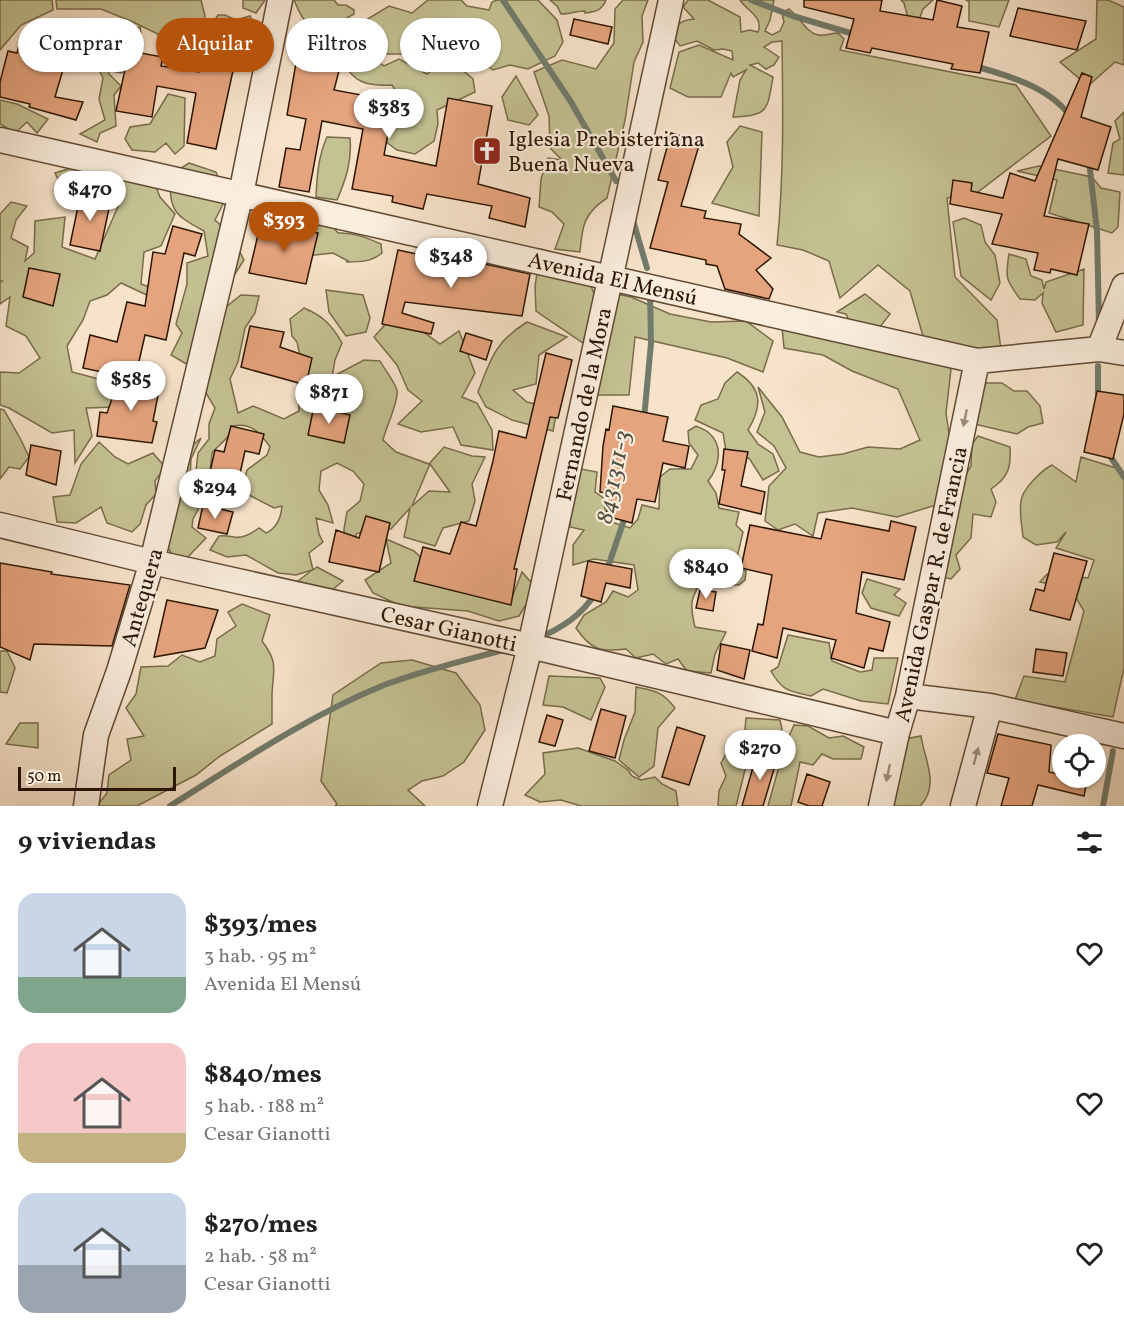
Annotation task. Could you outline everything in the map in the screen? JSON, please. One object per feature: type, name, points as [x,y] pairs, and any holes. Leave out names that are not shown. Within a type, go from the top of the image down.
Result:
[{"type":"street","name":"Antequera","points":[[86,806],[99,726],[119,671],[152,562],[241,194],[280,0]]},
{"type":"street","name":"Fernando de la Mora","points":[[490,806],[530,646],[671,0]]},
{"type":"street","name":"Avenida El Mensú","points":[[0,140],[977,361],[1099,349],[1124,353]]},
{"type":"street","points":[[1099,349],[1124,286]]},
{"type":"street","name":"Avenida Gaspar R. de Francia","points":[[881,806],[897,733],[908,696],[977,361]]},
{"type":"street","name":"Cesar Gianotti","points":[[0,525],[152,562],[530,646],[897,733]]},
{"type":"street","points":[[908,696],[990,706],[1124,736]]},
{"type":"street","points":[[963,806],[990,706]]},
{"type":"shaded area","points":[[0,0],[52,0],[53,10],[36,18],[18,18],[18,29],[0,50]]},
{"type":"shaded area","points":[[56,0],[201,0],[205,16],[205,18],[156,18],[156,33],[144,27],[144,18],[123,18],[101,9],[57,9]]},
{"type":"shaded area","points":[[243,0],[265,0],[256,13],[243,8]]},
{"type":"shaded area","points":[[294,0],[334,0],[338,5],[346,5],[354,10],[354,14],[346,18],[303,18]]},
{"type":"shaded area","points":[[428,0],[461,0],[467,6],[489,10],[492,2],[497,0],[538,0],[557,20],[563,42],[555,56],[528,69],[510,65],[501,68],[501,18],[400,18],[400,54],[388,54],[388,18],[369,18],[389,6],[412,13]]},
{"type":"shaded area","points":[[550,0],[606,0],[603,6],[595,11],[561,14]]},
{"type":"shaded area","points":[[623,0],[648,0],[642,16],[643,42],[634,62],[625,120],[607,198],[593,209],[586,221],[580,252],[555,249],[564,224],[552,212],[539,207],[541,179],[548,158],[562,160],[550,148],[549,116],[534,72],[562,60],[596,69],[614,43],[615,9]]},
{"type":"shaded area","points":[[688,0],[708,0],[740,17],[741,32],[750,30],[758,32],[757,18],[740,0],[774,0],[765,31],[772,35],[780,31],[784,22],[782,13],[789,9],[815,34],[838,33],[844,39],[840,50],[1016,85],[1051,136],[978,192],[947,198],[955,277],[997,320],[1002,357],[929,348],[951,369],[946,413],[950,440],[936,505],[897,517],[852,508],[818,513],[813,536],[795,524],[778,530],[765,521],[769,486],[786,468],[774,446],[757,432],[765,412],[758,387],[782,417],[800,452],[819,457],[843,454],[868,447],[900,449],[920,440],[898,389],[852,371],[823,355],[784,348],[782,327],[925,343],[910,291],[878,265],[840,298],[829,261],[803,250],[777,245],[782,168],[782,41],[772,42],[764,47],[779,57],[774,65],[766,69],[758,63],[750,65],[773,77],[764,109],[754,115],[733,117],[740,80],[746,70],[733,77],[731,73],[721,97],[688,97],[670,88],[679,52],[699,45],[733,60],[732,51],[714,50],[697,41],[680,46],[673,30],[682,22],[694,19],[683,7]]},
{"type":"shaded area","points":[[901,0],[933,0],[923,9],[913,37],[904,3]]},
{"type":"shaded area","points":[[966,0],[1009,0],[999,27],[969,21],[969,2]]},
{"type":"shaded area","points":[[1097,0],[1108,0],[1124,7],[1124,65],[1115,62],[1088,86],[1060,62],[1096,39]]},
{"type":"shaded area","points":[[218,15],[225,15],[232,18],[216,18]]},
{"type":"shaded area","points":[[399,59],[400,72],[427,74],[429,72],[465,72],[473,79],[475,92],[437,110],[438,124],[434,141],[415,154],[397,150],[385,141],[399,114],[400,107],[397,93],[392,85],[369,84],[350,72],[388,72],[388,64]]},
{"type":"shaded area","points":[[100,72],[109,72],[121,86],[114,95],[116,126],[100,133],[97,142],[80,134],[105,120],[99,99],[103,78]]},
{"type":"shaded area","points":[[516,76],[538,115],[529,125],[508,120],[502,97]]},
{"type":"shaded area","points":[[168,94],[185,98],[184,146],[175,154],[166,143],[155,152],[132,150],[125,139],[130,127],[150,124]]},
{"type":"shaded area","points":[[0,100],[17,104],[48,119],[37,133],[27,122],[15,133],[0,124]]},
{"type":"shaded area","points":[[1124,112],[1124,175],[1108,173],[1113,143],[1120,139],[1115,121]]},
{"type":"shaded area","points":[[740,126],[762,132],[759,216],[712,203],[733,167],[727,142]]},
{"type":"shaded area","points":[[327,137],[350,138],[348,170],[337,200],[316,197],[320,159]]},
{"type":"shaded area","points":[[189,163],[216,172],[226,198],[215,220],[231,235],[244,260],[226,288],[222,325],[226,307],[241,295],[259,296],[255,313],[245,328],[238,362],[230,379],[238,413],[253,406],[284,419],[299,411],[297,377],[301,360],[297,342],[292,336],[290,319],[304,308],[311,311],[335,331],[342,343],[335,360],[332,377],[364,360],[380,361],[392,379],[397,395],[383,440],[396,452],[429,464],[444,447],[472,456],[485,457],[472,484],[475,501],[469,521],[443,528],[435,546],[404,537],[410,508],[391,529],[373,528],[356,534],[355,553],[344,538],[344,529],[347,512],[360,501],[364,484],[353,471],[337,463],[321,471],[319,490],[328,505],[333,523],[316,518],[323,542],[309,553],[313,570],[317,567],[343,581],[321,599],[293,585],[312,570],[296,575],[278,573],[246,555],[227,557],[210,550],[219,536],[241,537],[259,528],[266,533],[270,531],[278,522],[282,506],[274,508],[249,495],[245,478],[247,470],[267,455],[270,447],[254,429],[244,425],[232,426],[227,437],[212,453],[210,472],[200,479],[196,471],[198,453],[209,439],[209,424],[215,408],[206,393],[207,376],[171,355],[182,333],[176,324],[187,284],[187,263],[208,256],[204,231],[179,215],[172,204],[170,175]],"holes":[[[430,464],[450,492],[429,491],[412,506]]]},
{"type":"shaded area","points":[[1039,166],[1092,177],[1101,188],[1120,192],[1118,227],[1112,233],[1049,213],[1057,180],[1017,171]]},
{"type":"shaded area","points":[[74,167],[96,175],[130,169],[151,174],[160,197],[175,214],[161,246],[144,252],[141,284],[165,293],[166,304],[121,283],[107,295],[90,301],[83,320],[67,346],[72,372],[106,381],[116,407],[86,408],[92,436],[75,463],[74,430],[52,433],[0,405],[0,372],[19,373],[40,358],[26,336],[6,326],[10,297],[0,304],[0,283],[2,281],[0,281],[0,214],[11,202],[27,206],[16,220],[11,238],[28,247],[25,261],[34,253],[35,221],[65,217],[62,247],[95,259],[120,202],[86,187],[66,195],[55,173]]},
{"type":"shaded area","points":[[274,213],[333,227],[338,233],[349,233],[365,238],[381,244],[382,253],[370,260],[356,262],[347,262],[333,253],[306,256],[292,236],[289,227],[278,221]]},
{"type":"shaded area","points":[[964,218],[981,225],[985,242],[995,255],[1000,283],[991,300],[961,276],[953,222]]},
{"type":"shaded area","points":[[541,249],[582,262],[596,299],[583,343],[536,311],[535,286]]},
{"type":"shaded area","points":[[1009,254],[1026,259],[1031,276],[1042,280],[1044,289],[1046,282],[1084,269],[1083,325],[1056,332],[1042,303],[1043,293],[1035,300],[1020,299],[1008,278]]},
{"type":"shaded area","points":[[326,290],[363,295],[370,318],[366,332],[346,336],[329,312]]},
{"type":"shaded area","points":[[617,294],[631,297],[670,314],[711,322],[746,321],[773,341],[763,372],[727,358],[635,337],[629,395],[587,395]]},
{"type":"shaded area","points":[[865,294],[890,314],[877,331],[853,330],[846,314],[837,312]]},
{"type":"shaded area","points":[[391,318],[422,331],[440,344],[459,331],[475,373],[462,397],[477,403],[492,430],[493,450],[461,445],[453,427],[421,432],[398,424],[422,401],[408,390],[397,365],[374,337]]},
{"type":"shaded area","points":[[527,322],[567,337],[539,355],[536,384],[513,390],[527,402],[557,409],[553,431],[512,420],[486,407],[478,392],[495,352],[516,329]]},
{"type":"shaded area","points":[[737,372],[751,384],[757,398],[756,413],[748,430],[758,444],[773,454],[779,471],[763,480],[749,458],[731,458],[726,451],[723,433],[695,420],[701,405],[718,399],[725,383]]},
{"type":"shaded area","points":[[986,383],[1002,383],[1014,391],[1027,391],[1040,406],[1043,423],[1028,427],[1017,434],[970,423]]},
{"type":"shaded area","points":[[0,409],[4,410],[29,457],[20,469],[9,467],[0,479]]},
{"type":"shaded area","points":[[696,426],[709,433],[717,444],[717,463],[708,481],[716,493],[719,508],[739,512],[736,525],[743,532],[735,566],[746,571],[745,580],[739,585],[726,585],[717,569],[714,584],[703,577],[694,596],[692,612],[695,627],[726,632],[715,654],[711,673],[687,671],[678,659],[666,664],[653,654],[636,658],[626,649],[597,648],[586,641],[576,628],[584,615],[606,602],[613,591],[628,597],[638,590],[634,565],[594,559],[573,565],[573,545],[584,530],[570,527],[571,503],[581,469],[597,472],[595,492],[605,499],[605,520],[630,528],[638,519],[642,505],[659,509],[660,477],[670,469],[691,469],[698,455],[689,443],[688,431]]},
{"type":"shaded area","points":[[978,436],[1010,447],[1009,466],[1002,480],[991,489],[996,502],[991,517],[973,514],[971,538],[956,555],[960,569],[951,579],[942,577],[953,500],[963,489],[964,478],[971,466],[972,444]]},
{"type":"shaded area","points":[[201,438],[191,459],[190,479],[209,488],[193,519],[192,527],[206,538],[185,560],[174,557],[163,541],[176,515],[169,491],[186,451]]},
{"type":"shaded area","points":[[99,442],[115,457],[128,464],[153,453],[165,467],[155,481],[156,494],[146,505],[140,524],[132,532],[107,523],[101,507],[76,523],[57,522],[53,497],[70,495],[81,464]]},
{"type":"shaded area","points":[[1081,457],[1119,469],[1124,477],[1124,668],[1113,717],[1015,700],[1024,676],[1065,682],[1084,611],[1070,588],[1040,582],[1047,574],[1088,578],[1094,560],[1056,548],[1066,532],[1057,542],[1036,545],[1023,537],[1020,512],[1022,497],[1035,479],[1052,465],[1076,482]]},
{"type":"shaded area","points":[[386,539],[414,551],[434,570],[511,600],[522,572],[536,588],[519,616],[499,621],[468,611],[401,606],[373,593],[365,580],[391,563]]},
{"type":"shaded area","points":[[867,579],[900,589],[894,595],[906,603],[899,616],[871,608],[862,593]]},
{"type":"shaded area","points":[[242,604],[270,615],[262,641],[271,655],[274,667],[272,724],[220,756],[196,775],[137,806],[97,806],[107,793],[109,775],[131,760],[127,739],[144,736],[126,708],[136,694],[141,667],[168,666],[182,655],[200,662],[215,656],[217,639],[236,626],[228,612]]},
{"type":"shaded area","points":[[788,635],[829,643],[832,661],[860,672],[872,670],[874,658],[898,658],[888,704],[861,701],[823,689],[811,696],[783,686],[771,671],[778,667]]},
{"type":"shaded area","points":[[0,651],[7,651],[15,668],[7,693],[0,692]]},
{"type":"shaded area","points":[[412,660],[456,673],[480,705],[485,730],[464,762],[443,776],[422,781],[408,790],[425,806],[335,806],[337,804],[321,781],[333,695],[381,663]]},
{"type":"shaded area","points":[[549,676],[600,678],[605,687],[591,720],[563,707],[543,705]]},
{"type":"shaded area","points":[[636,687],[658,693],[675,708],[658,728],[654,766],[639,777],[619,760],[635,712]]},
{"type":"shaded area","points":[[746,718],[780,720],[782,729],[778,737],[760,742],[748,758],[736,806],[718,806],[719,791],[726,776],[721,763],[726,754],[744,741]]},
{"type":"shaded area","points":[[20,723],[38,723],[38,748],[6,744]]},
{"type":"shaded area","points":[[794,725],[808,726],[829,738],[843,736],[864,747],[861,759],[833,759],[822,754],[813,765],[800,762],[791,806],[768,806],[785,745]]},
{"type":"shaded area","points":[[921,736],[930,773],[926,798],[920,806],[888,806],[905,739]]},
{"type":"shaded area","points":[[578,748],[615,761],[628,770],[632,776],[641,780],[655,777],[662,784],[676,791],[678,806],[581,806],[561,800],[540,802],[525,795],[545,774],[543,753]]},
{"type":"building","points":[[804,0],[882,0],[880,11],[933,20],[937,0],[962,6],[957,27],[989,32],[980,73],[951,69],[953,64],[872,48],[870,53],[846,48],[854,19],[804,7]]},
{"type":"building","points":[[1018,8],[1086,21],[1077,50],[1010,36]]},
{"type":"building","points":[[574,19],[612,27],[608,44],[570,35]]},
{"type":"building","points":[[18,49],[18,72],[62,72],[55,97],[83,102],[76,120],[29,107],[30,104],[0,97],[0,82],[8,51],[17,53]]},
{"type":"building","points":[[144,54],[156,56],[156,72],[233,72],[216,149],[187,143],[196,93],[157,86],[152,117],[116,111],[124,72],[144,72]]},
{"type":"building","points":[[294,72],[339,72],[334,90],[394,101],[384,155],[436,166],[448,98],[492,106],[478,184],[530,198],[525,227],[489,218],[492,206],[427,194],[423,209],[392,202],[393,196],[352,189],[363,129],[322,121],[309,192],[279,187],[286,148],[300,150],[306,119],[287,115]]},
{"type":"building","points":[[1082,73],[1092,77],[1081,117],[1111,127],[1098,170],[1058,159],[1044,216],[1089,224],[1077,275],[1051,269],[1050,273],[1034,270],[1038,253],[992,244],[1002,214],[950,204],[953,180],[972,183],[971,191],[1003,198],[1010,173],[1035,181]]},
{"type":"building","points":[[671,133],[700,142],[681,206],[706,211],[704,218],[741,224],[739,234],[771,258],[756,270],[773,289],[769,299],[725,289],[717,266],[706,264],[706,260],[650,248],[668,182],[658,180]]},
{"type":"building","points":[[81,192],[111,199],[100,251],[70,245]]},
{"type":"building","points":[[261,222],[318,233],[306,284],[249,273]]},
{"type":"building","points":[[173,226],[202,234],[195,256],[184,253],[166,340],[145,335],[135,379],[83,368],[90,335],[117,342],[127,302],[145,306],[153,252],[165,254]]},
{"type":"building","points":[[398,250],[478,270],[480,263],[530,274],[522,316],[405,302],[402,313],[434,323],[431,334],[382,324]]},
{"type":"building","points":[[29,268],[60,274],[53,306],[23,297]]},
{"type":"building","points":[[250,326],[284,332],[280,347],[312,358],[306,385],[241,367]]},
{"type":"building","points":[[466,333],[492,341],[486,360],[460,351]]},
{"type":"building","points":[[546,353],[572,360],[558,418],[550,417],[514,569],[517,569],[511,605],[414,581],[423,547],[450,554],[461,522],[476,526],[499,431],[526,438]]},
{"type":"building","points":[[120,377],[160,385],[153,421],[157,422],[152,443],[97,436],[100,412],[107,413]]},
{"type":"building","points":[[1097,391],[1124,395],[1124,414],[1113,459],[1084,452]]},
{"type":"building","points":[[314,406],[350,415],[344,443],[308,435]]},
{"type":"building","points":[[613,406],[668,417],[663,441],[689,446],[685,468],[663,463],[655,502],[637,499],[632,523],[606,516],[610,494],[600,492],[603,446],[606,429],[609,430]]},
{"type":"building","points":[[231,426],[264,434],[259,454],[245,451],[239,478],[210,472],[215,450],[224,452]]},
{"type":"building","points":[[31,445],[61,451],[56,485],[26,475]]},
{"type":"building","points":[[724,449],[748,452],[741,486],[765,492],[761,514],[719,504],[725,470],[722,470]]},
{"type":"building","points":[[203,505],[233,512],[227,534],[198,528]]},
{"type":"building","points":[[366,516],[390,523],[379,572],[329,562],[336,530],[359,538]]},
{"type":"building","points":[[826,519],[889,531],[891,521],[916,527],[904,580],[862,572],[856,613],[890,622],[883,651],[869,648],[864,668],[831,658],[836,640],[783,628],[777,658],[752,651],[758,624],[763,625],[772,575],[741,568],[750,525],[821,539]]},
{"type":"building","points":[[1054,553],[1087,561],[1070,620],[1030,610],[1036,589],[1044,591]]},
{"type":"building","points":[[588,561],[632,569],[630,588],[606,583],[601,602],[581,596]]},
{"type":"building","points":[[0,563],[52,572],[51,574],[130,585],[112,646],[34,644],[30,660],[0,647]]},
{"type":"building","points":[[700,590],[716,592],[713,611],[696,608]]},
{"type":"building","points":[[167,600],[218,610],[205,648],[154,657]]},
{"type":"building","points":[[721,644],[750,650],[744,679],[717,670]]},
{"type":"building","points":[[1036,649],[1067,653],[1063,676],[1033,672]]},
{"type":"building","points":[[601,709],[626,716],[615,758],[589,751]]},
{"type":"building","points":[[547,715],[563,720],[555,746],[539,742]]},
{"type":"building","points":[[677,727],[705,736],[689,785],[662,777]]},
{"type":"building","points":[[998,734],[1051,745],[1049,772],[1052,773],[1052,788],[1086,788],[1084,796],[1038,785],[1032,806],[1001,806],[1009,778],[987,773]]},
{"type":"building","points":[[757,753],[777,759],[763,806],[742,806]]},
{"type":"building","points":[[807,774],[830,782],[822,806],[809,806],[798,802]]},
{"type":"waterway","name":"8431311-3","points":[[503,0],[571,102],[616,181]]},
{"type":"waterway","points":[[751,0],[793,16],[857,35]]},
{"type":"waterway","points":[[974,66],[1013,78],[1039,90],[1051,97],[1070,116]]},
{"type":"waterway","points":[[1089,161],[1097,231],[1099,324]]},
{"type":"waterway","name":"8431311-3","points":[[632,217],[647,268]]},
{"type":"waterway","name":"8431311-3","points":[[644,419],[651,343],[650,291]]},
{"type":"waterway","points":[[1098,366],[1098,397]]},
{"type":"waterway","points":[[1108,453],[1124,477]]},
{"type":"waterway","name":"8431311-3","points":[[607,570],[626,514]]},
{"type":"waterway","name":"8431311-3","points":[[537,639],[570,620],[584,608],[596,592]]},
{"type":"waterway","name":"8431311-3","points":[[170,806],[274,741],[356,697],[414,675],[507,649]]},
{"type":"waterway","points":[[1103,806],[1113,751]]},
{"type":"place","name":"Iglesia Prebisteriana Buena Nueva","points":[[487,151]]}]
